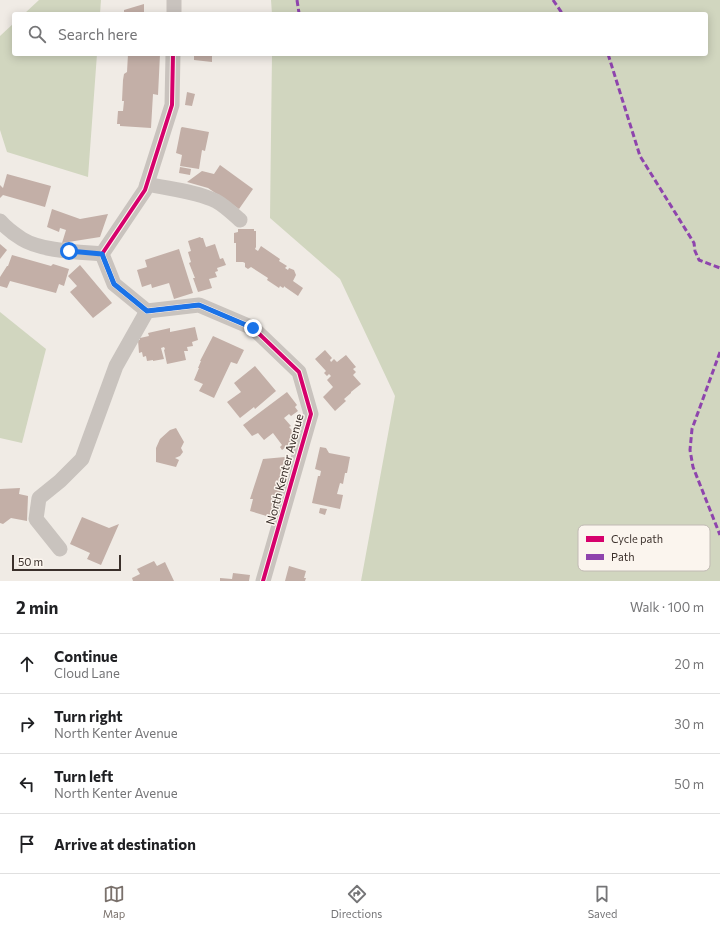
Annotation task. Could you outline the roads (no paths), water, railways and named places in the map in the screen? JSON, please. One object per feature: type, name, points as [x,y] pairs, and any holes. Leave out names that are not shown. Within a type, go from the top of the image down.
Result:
[{"type":"street","points":[[174,0],[174,12]]},
{"type":"street","points":[[102,254],[145,190],[172,105],[173,56]]},
{"type":"street","points":[[147,184],[197,194],[215,200],[240,220]]},
{"type":"street","points":[[0,221],[23,240],[43,247],[102,254]]},
{"type":"street","points":[[60,548],[36,519],[39,498],[60,481],[82,459],[116,366],[147,311],[114,284],[102,254]]},
{"type":"street","name":"North Kenter Avenue","points":[[147,311],[199,305],[253,328],[299,372],[311,414],[263,581]]}]
